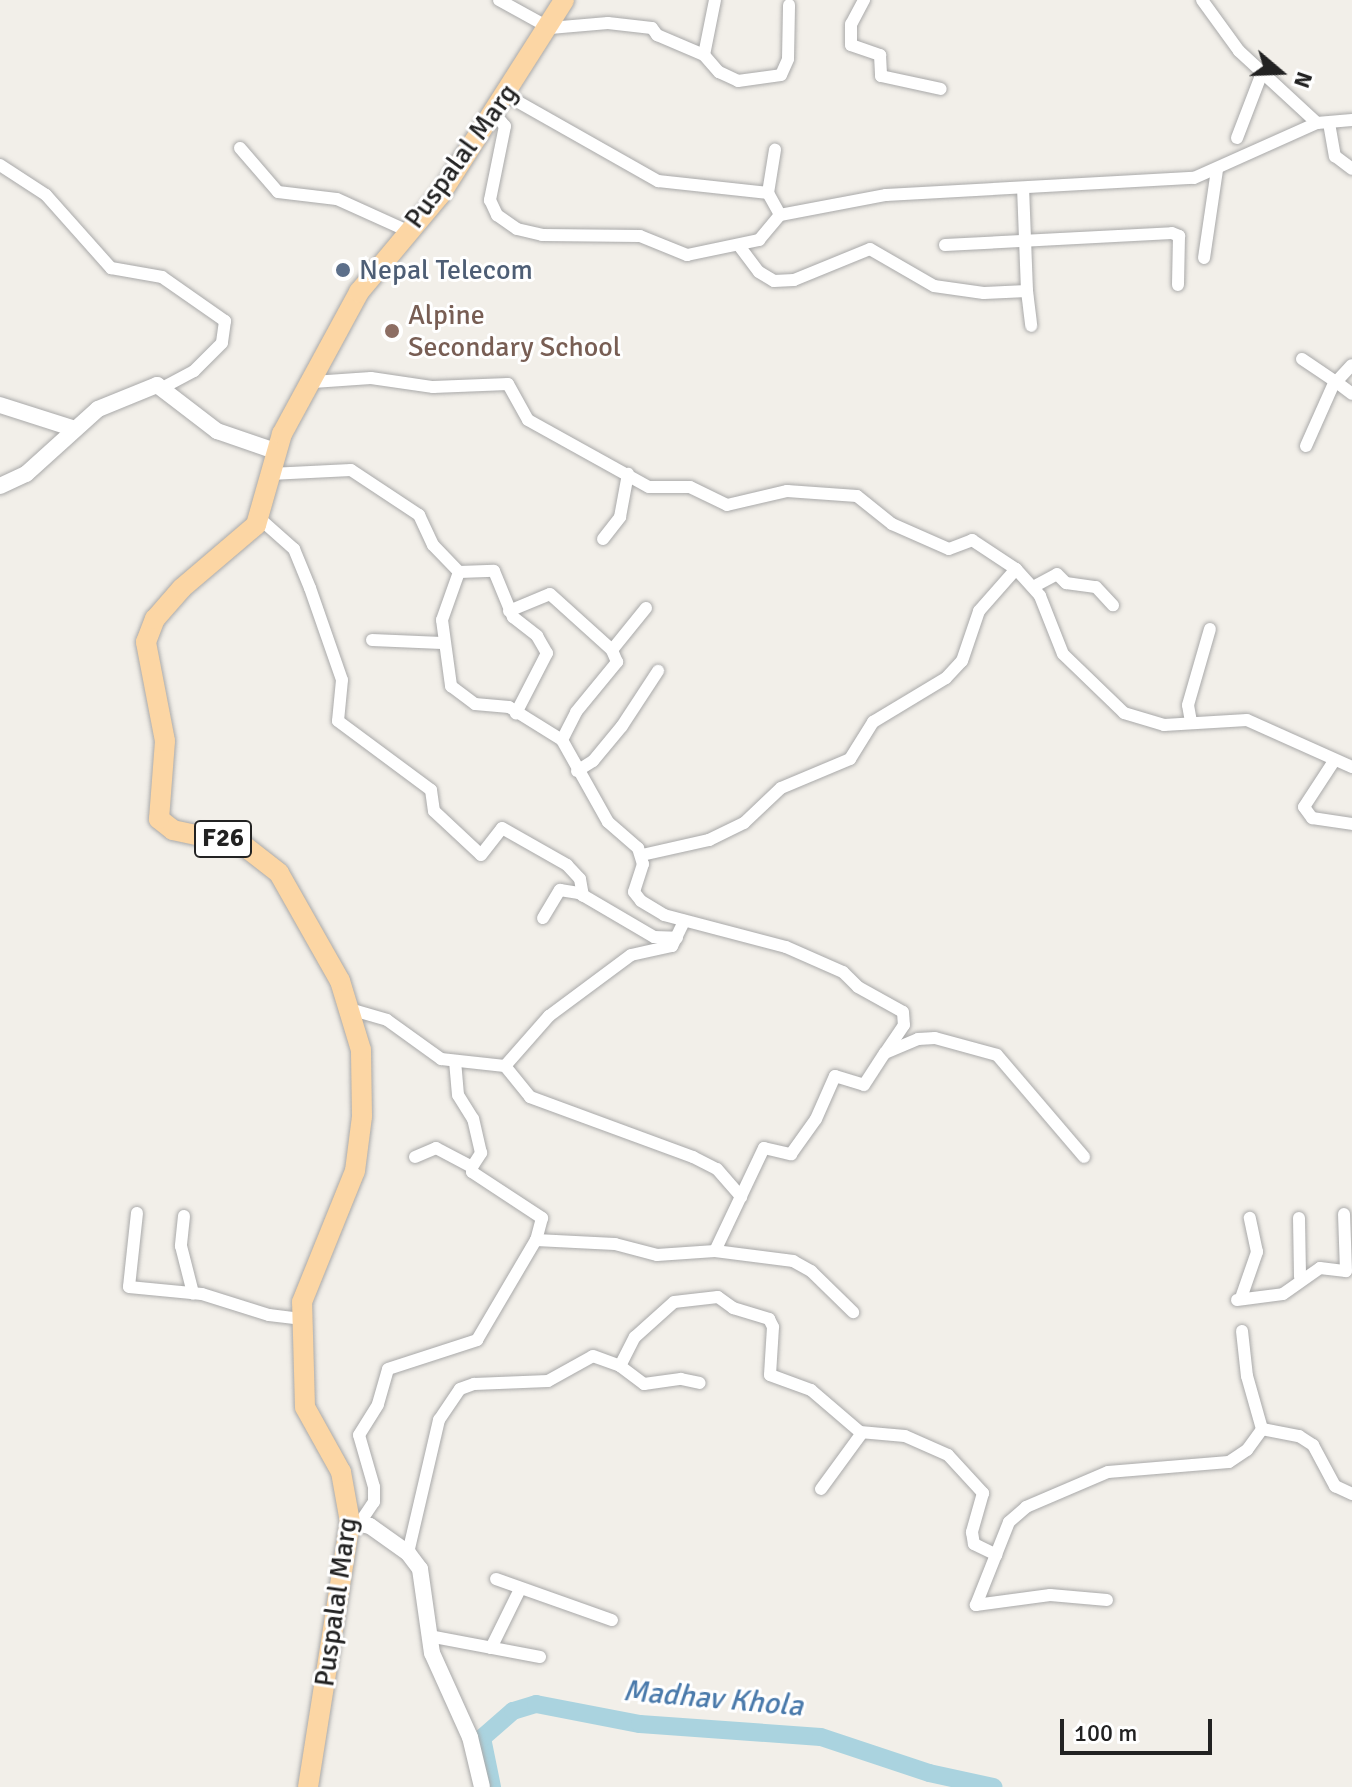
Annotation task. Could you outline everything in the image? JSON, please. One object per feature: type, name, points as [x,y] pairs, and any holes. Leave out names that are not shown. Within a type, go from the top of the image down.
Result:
[{"type":"main road","name":"Puspalal Marg","points":[[308,1787],[355,1522],[341,1472],[305,1407],[301,1319],[307,1282],[346,1201],[360,1146],[363,1082],[353,1010],[302,905],[279,873],[243,845],[165,826],[157,812],[165,741],[145,655],[149,630],[182,588],[245,538],[259,518],[275,451],[359,292],[440,195],[550,28],[564,0]]},
{"type":"street","points":[[499,0],[550,28],[632,24],[652,28],[657,35],[704,55],[719,72],[738,81],[781,75],[788,59],[789,5]]},
{"type":"street","points":[[704,55],[715,0]]},
{"type":"street","points":[[864,0],[851,24],[851,45],[880,55],[881,76],[941,89]]},
{"type":"street","points":[[1202,0],[1262,73],[1323,123],[1335,156],[1352,169]]},
{"type":"street","points":[[1237,138],[1262,73]]},
{"type":"street","points":[[506,95],[666,185],[768,193]]},
{"type":"street","points":[[494,113],[505,126],[490,200],[497,215],[517,229],[542,235],[640,236],[687,255],[740,247],[768,235],[780,215],[886,195],[1194,178],[1323,123],[1352,120]]},
{"type":"street","points":[[240,148],[278,192],[337,199],[408,231]]},
{"type":"street","points":[[775,150],[768,193],[770,206],[780,215]]},
{"type":"street","points":[[0,165],[46,195],[111,268],[162,277],[225,321],[222,343],[194,371],[164,387],[131,391],[72,428],[26,474],[0,486]]},
{"type":"street","points":[[1204,258],[1217,170]]},
{"type":"street","points":[[1023,188],[1031,326]]},
{"type":"street","points":[[945,245],[1172,233],[1179,236],[1178,285]]},
{"type":"street","points":[[740,247],[759,272],[774,281],[794,280],[870,249],[934,286],[984,293],[1027,291]]},
{"type":"street","points":[[1302,359],[1352,394]]},
{"type":"street","points":[[1306,446],[1335,382],[1352,365]]},
{"type":"street","points":[[313,382],[371,378],[433,387],[508,384],[528,420],[649,487],[690,487],[727,505],[787,491],[857,496],[892,524],[949,549],[972,540],[1016,569],[1033,587],[1063,654],[1114,707],[1151,722],[1247,720],[1352,767]]},
{"type":"street","points":[[164,387],[206,425],[275,451]]},
{"type":"street","points":[[0,405],[72,428]]},
{"type":"street","points":[[270,474],[327,468],[362,475],[419,515],[433,545],[459,572],[494,571],[509,611],[547,653],[516,713]]},
{"type":"street","points":[[603,539],[620,517],[628,474]]},
{"type":"street","points":[[259,518],[294,549],[310,588],[342,680],[338,721],[431,790],[434,811],[481,855],[502,828],[567,865],[580,879],[583,896]]},
{"type":"street","points":[[642,855],[709,840],[744,823],[781,788],[850,759],[873,722],[946,678],[962,661],[979,611],[1016,569]]},
{"type":"street","points":[[459,572],[442,620],[447,677],[458,694],[475,704],[502,705],[562,740],[608,822],[642,855]]},
{"type":"street","points":[[1033,587],[1057,574],[1066,583],[1096,587],[1113,605]]},
{"type":"street","points":[[509,611],[550,594],[612,650],[617,662],[576,712],[562,740]]},
{"type":"street","points":[[612,650],[646,608]]},
{"type":"street","points":[[1191,722],[1188,705],[1210,629]]},
{"type":"street","points":[[372,640],[442,643]]},
{"type":"street","points":[[577,771],[593,761],[622,726],[658,671]]},
{"type":"street","points":[[1334,761],[1304,807],[1312,818],[1352,824]]},
{"type":"street","points":[[642,855],[634,892],[664,915],[812,956],[897,1006],[904,1025],[864,1085],[835,1076],[815,1122],[791,1154],[764,1148],[715,1251]]},
{"type":"street","points":[[543,918],[560,890],[583,896],[654,937],[677,938]]},
{"type":"street","points":[[505,1066],[549,1016],[600,983],[624,960],[646,949],[668,947],[677,938],[684,921]]},
{"type":"street","points":[[353,1010],[387,1020],[441,1059],[455,1063],[505,1066],[530,1097],[693,1157],[717,1169],[741,1197]]},
{"type":"street","points":[[885,1053],[918,1039],[935,1038],[997,1055],[1084,1157]]},
{"type":"street","points":[[455,1063],[458,1095],[483,1147],[472,1167]]},
{"type":"street","points":[[415,1157],[430,1147],[472,1167],[542,1218],[536,1240],[477,1340],[388,1369],[378,1404],[359,1435],[374,1487],[374,1502],[355,1522],[408,1553],[424,1584],[429,1636],[445,1689],[470,1737],[482,1787]]},
{"type":"street","points":[[137,1213],[129,1287],[193,1293],[269,1315],[301,1319]]},
{"type":"street","points":[[1250,1218],[1256,1263],[1239,1299],[1283,1294],[1300,1277],[1320,1268],[1346,1271],[1344,1214]]},
{"type":"street","points":[[184,1216],[181,1246],[193,1293]]},
{"type":"street","points":[[1299,1218],[1300,1277]]},
{"type":"street","points":[[536,1240],[615,1244],[657,1255],[715,1251],[793,1261],[811,1271],[853,1312]]},
{"type":"street","points":[[620,1366],[635,1337],[674,1302],[718,1297],[773,1322],[770,1375],[811,1390],[862,1433],[905,1436],[948,1455],[983,1493],[972,1532],[974,1544],[997,1555]]},
{"type":"street","points":[[1242,1331],[1247,1376],[1262,1429]]},
{"type":"street","points":[[408,1553],[439,1420],[460,1389],[497,1381],[548,1381],[593,1356],[620,1366],[644,1384],[681,1379],[700,1383]]},
{"type":"street","points":[[1262,1429],[1299,1436],[1313,1445],[1335,1486],[1352,1494]]},
{"type":"street","points":[[1107,1600],[1050,1595],[976,1605],[1013,1517],[1036,1501],[1108,1472],[1229,1462],[1247,1450],[1262,1429]]},
{"type":"street","points":[[821,1489],[862,1433]]},
{"type":"street","points":[[496,1579],[612,1620]]},
{"type":"street","points":[[491,1648],[520,1589]]},
{"type":"street","points":[[429,1636],[540,1657]]},
{"type":"waterway","name":"Madhav Khola","points":[[492,1787],[482,1738],[513,1711],[536,1704],[640,1724],[821,1737],[929,1773],[993,1787]]},
{"type":"place","name":"Nepal Telecom","points":[[343,270]]},
{"type":"place","name":"Alpine Secondary School","points":[[392,331]]}]
